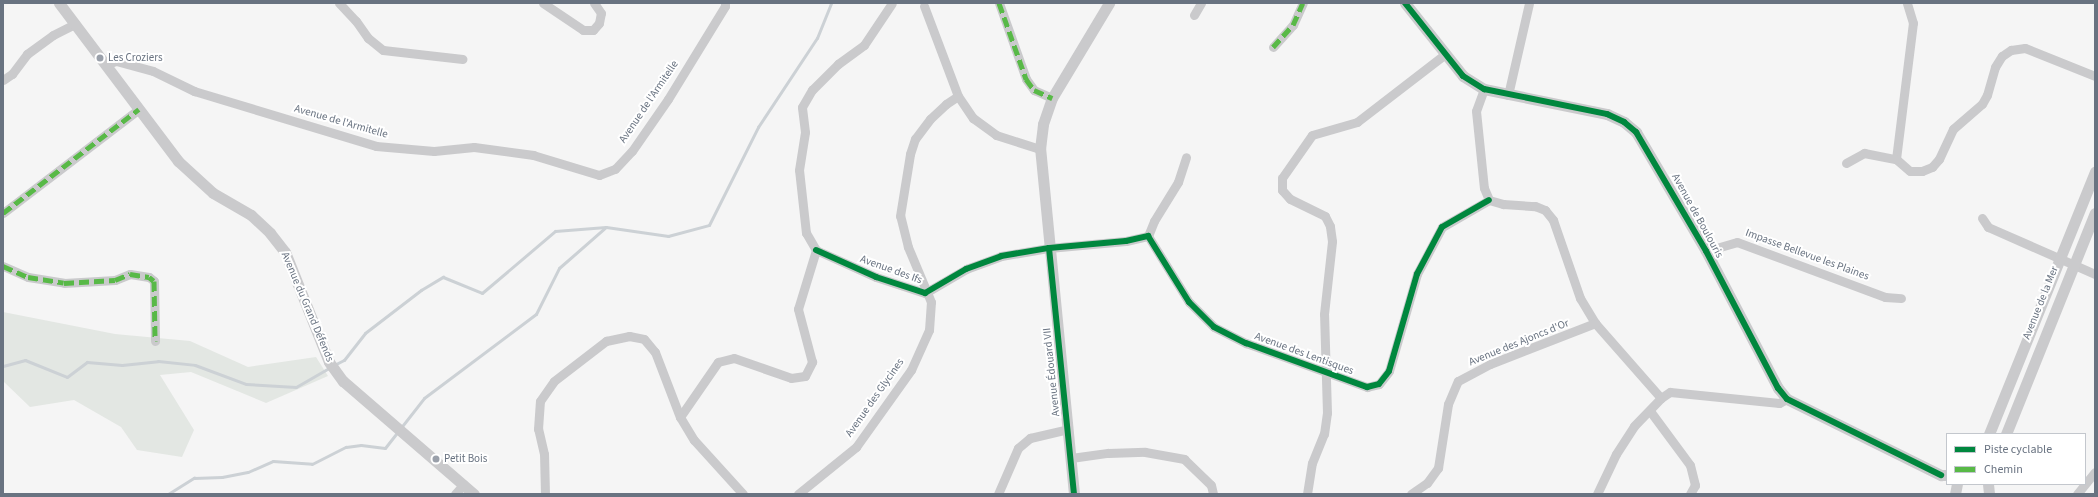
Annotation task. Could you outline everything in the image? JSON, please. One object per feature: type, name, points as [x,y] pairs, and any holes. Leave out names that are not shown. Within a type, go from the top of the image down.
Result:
[{"type":"street","name":"Avenue du Grand Défends","points":[[59,3],[105,65],[192,176],[213,192],[252,215],[270,232],[285,252],[299,281],[321,344],[329,362],[343,381],[474,494]]},
{"type":"street","points":[[339,3],[356,21],[368,38],[383,50],[462,59]]},
{"type":"street","points":[[542,3],[583,30],[593,30],[599,23],[601,12],[594,3]]},
{"type":"street","name":"Avenue de l'Armitelle","points":[[105,65],[116,61],[146,69],[194,91],[376,146],[434,151],[474,147],[533,156],[599,175],[615,169],[632,150],[668,99],[725,6],[725,3]]},
{"type":"street","points":[[680,417],[718,362],[734,358],[791,378],[805,376],[812,362],[798,309],[816,250],[806,233],[799,170],[806,132],[802,107],[812,90],[838,64],[864,45],[892,3]]},
{"type":"street","points":[[999,3],[1026,79],[1034,90],[1052,98]]},
{"type":"street","name":"Avenue Édouard VII","points":[[1074,494],[1040,149],[1043,124],[1052,98],[1109,3]]},
{"type":"street","points":[[1194,15],[1201,3]]},
{"type":"street","points":[[1273,47],[1293,24],[1303,3]]},
{"type":"street","name":"Avenue de Boulouris","points":[[1406,3],[1444,55],[1463,76],[1484,89],[1607,114],[1624,122],[1646,146],[1706,251],[1778,388],[1786,399]]},
{"type":"street","points":[[1508,95],[1529,3]]},
{"type":"street","points":[[1896,159],[1913,22],[1907,3]]},
{"type":"street","points":[[924,4],[958,96],[973,118],[996,135],[1040,149]]},
{"type":"street","points":[[3,80],[12,74],[27,54],[53,35],[75,24]]},
{"type":"street","points":[[1846,163],[1864,153],[1896,159],[1910,170],[1922,171],[1932,167],[1939,159],[1954,129],[1982,104],[1987,95],[1995,67],[2002,56],[2011,50],[2025,48],[2095,76]]},
{"type":"street","points":[[1306,494],[1312,463],[1324,434],[1328,413],[1328,374],[1324,314],[1332,241],[1330,226],[1325,216],[1290,199],[1282,190],[1282,178],[1312,135],[1357,122],[1444,55]]},
{"type":"street","points":[[1484,89],[1476,111],[1484,188],[1488,200],[1503,204],[1535,206],[1545,210],[1553,220],[1580,298],[1595,323],[1661,398]]},
{"type":"street","name":"Avenue des Glycines","points":[[798,494],[856,447],[911,370],[929,330],[931,302],[925,293],[908,247],[900,216],[910,154],[916,140],[930,119],[946,104],[958,96]]},
{"type":"street","points":[[3,213],[139,109]]},
{"type":"street","points":[[1049,248],[1126,241],[1148,236],[1154,221],[1178,182],[1186,157]]},
{"type":"street","name":"Avenue de la Mer","points":[[1989,433],[2058,259],[2095,172]]},
{"type":"street","name":"Avenue des Lentisques","points":[[1148,236],[1189,302],[1214,327],[1246,343],[1367,387],[1379,384],[1389,371],[1417,274],[1442,227],[1488,200]]},
{"type":"street","name":"Avenue de la Mer","points":[[2006,433],[2075,266],[2095,213]]},
{"type":"street","points":[[1982,218],[1988,227],[2095,274]]},
{"type":"street","name":"Impasse Bellevue les Plaines","points":[[1706,251],[1737,242],[1885,297],[1901,298]]},
{"type":"street","name":"Avenue des Ifs","points":[[816,250],[876,277],[925,293],[966,269],[1001,256],[1049,248]]},
{"type":"street","points":[[3,266],[28,277],[64,283],[115,280],[130,274],[149,277],[154,281],[155,341]]},
{"type":"street","name":"Avenue des Ajoncs d'Or","points":[[1411,494],[1427,483],[1438,468],[1448,404],[1458,381],[1490,364],[1595,323]]},
{"type":"street","points":[[545,494],[544,454],[538,428],[540,402],[554,381],[606,341],[629,336],[644,339],[655,352],[680,417],[694,440],[743,494]]},
{"type":"street","points":[[1597,494],[1620,449],[1634,426],[1661,398],[1670,392],[1779,403],[1786,399],[1945,477]]},
{"type":"street","points":[[1650,411],[1690,465],[1695,485],[1690,494]]},
{"type":"street","points":[[998,494],[1018,448],[1030,438],[1068,429]]},
{"type":"street","points":[[1070,458],[1108,452],[1145,452],[1184,459],[1211,485],[1213,494]]},
{"type":"street","points":[[2086,483],[2095,472]]},
{"type":"street","points":[[455,494],[464,484]]},
{"type":"street","points":[[2077,494],[2084,485]]},
{"type":"shaded area","points":[[3,312],[115,334],[190,341],[248,367],[316,357],[328,376],[266,403],[191,372],[160,375],[194,430],[182,457],[137,450],[121,427],[74,400],[30,407],[3,381]]},
{"type":"waterway","points":[[168,494],[194,478],[222,477],[248,472],[273,461],[312,464],[346,447],[361,445],[385,448],[424,398],[536,314],[559,268],[606,227],[668,236],[709,225],[758,127],[817,38],[831,3]]},
{"type":"waterway","points":[[334,365],[344,360],[365,333],[421,290],[443,277],[482,293],[555,231],[606,227]]},
{"type":"waterway","points":[[3,366],[25,360],[67,377],[87,362],[122,365],[158,361],[195,365],[246,384],[296,387],[329,368]]},
{"type":"marked path","points":[[999,3],[1026,79],[1034,90],[1052,98]]},
{"type":"marked path","points":[[1273,47],[1293,25],[1303,3]]},
{"type":"marked path","points":[[3,213],[139,109]]},
{"type":"marked path","points":[[3,266],[28,277],[64,283],[115,280],[130,274],[149,277],[154,281],[155,341]]},
{"type":"cycle path","points":[[1405,3],[1463,76],[1484,89],[1607,114],[1624,122],[1636,132],[1706,251],[1778,388],[1787,399],[1941,475]]},
{"type":"cycle path","points":[[816,250],[876,277],[925,293],[966,269],[1001,256],[1049,248],[1126,241],[1148,236],[1189,302],[1214,327],[1246,343],[1367,387],[1379,384],[1389,371],[1417,274],[1442,227],[1489,200]]},
{"type":"cycle path","points":[[1049,248],[1074,494]]},
{"type":"place","name":"Les Croziers","points":[[100,58]]},
{"type":"place","name":"Petit Bois","points":[[436,459]]}]
